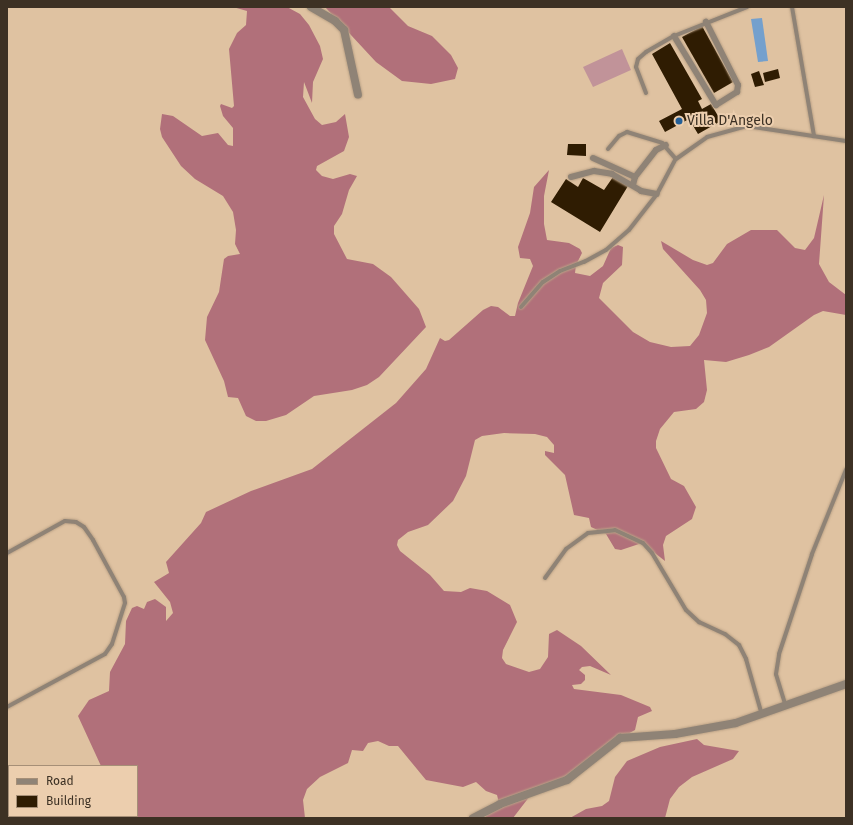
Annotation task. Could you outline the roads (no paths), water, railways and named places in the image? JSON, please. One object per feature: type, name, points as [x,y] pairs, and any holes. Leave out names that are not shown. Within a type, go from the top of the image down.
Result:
[{"type":"street","points":[[311,7],[335,21],[344,30],[358,95]]},
{"type":"street","points":[[674,36],[716,105],[737,92],[738,85],[706,22]]},
{"type":"street","points":[[633,185],[635,177],[656,150],[666,146]]},
{"type":"street","points":[[593,158],[635,177]]},
{"type":"street","points":[[571,177],[594,171],[612,174],[641,191],[657,194]]},
{"type":"street","points":[[473,818],[500,804],[566,780],[620,738],[627,736],[675,734],[736,724],[787,707],[846,684]]},
{"type":"lane","points":[[646,92],[636,67],[638,59],[674,36],[747,7]]},
{"type":"lane","points":[[792,7],[814,136]]},
{"type":"lane","points":[[521,307],[543,282],[560,271],[606,250],[629,230],[657,194],[676,159],[707,137],[748,126],[846,141]]},
{"type":"lane","points":[[608,149],[618,136],[627,132],[666,146],[676,159]]},
{"type":"lane","points":[[787,707],[776,674],[779,654],[812,554],[846,470]]},
{"type":"lane","points":[[7,552],[65,522],[76,522],[84,527],[93,540],[125,603],[112,644],[105,654],[7,707]]},
{"type":"lane","points":[[545,578],[566,549],[588,533],[615,530],[643,543],[652,553],[686,610],[699,622],[725,634],[739,645],[746,660],[762,716]]},
{"type":"water","points":[[762,18],[768,61],[758,62],[751,19]]},
{"type":"place","name":"Villa D'Angelo","points":[[679,121]]}]
